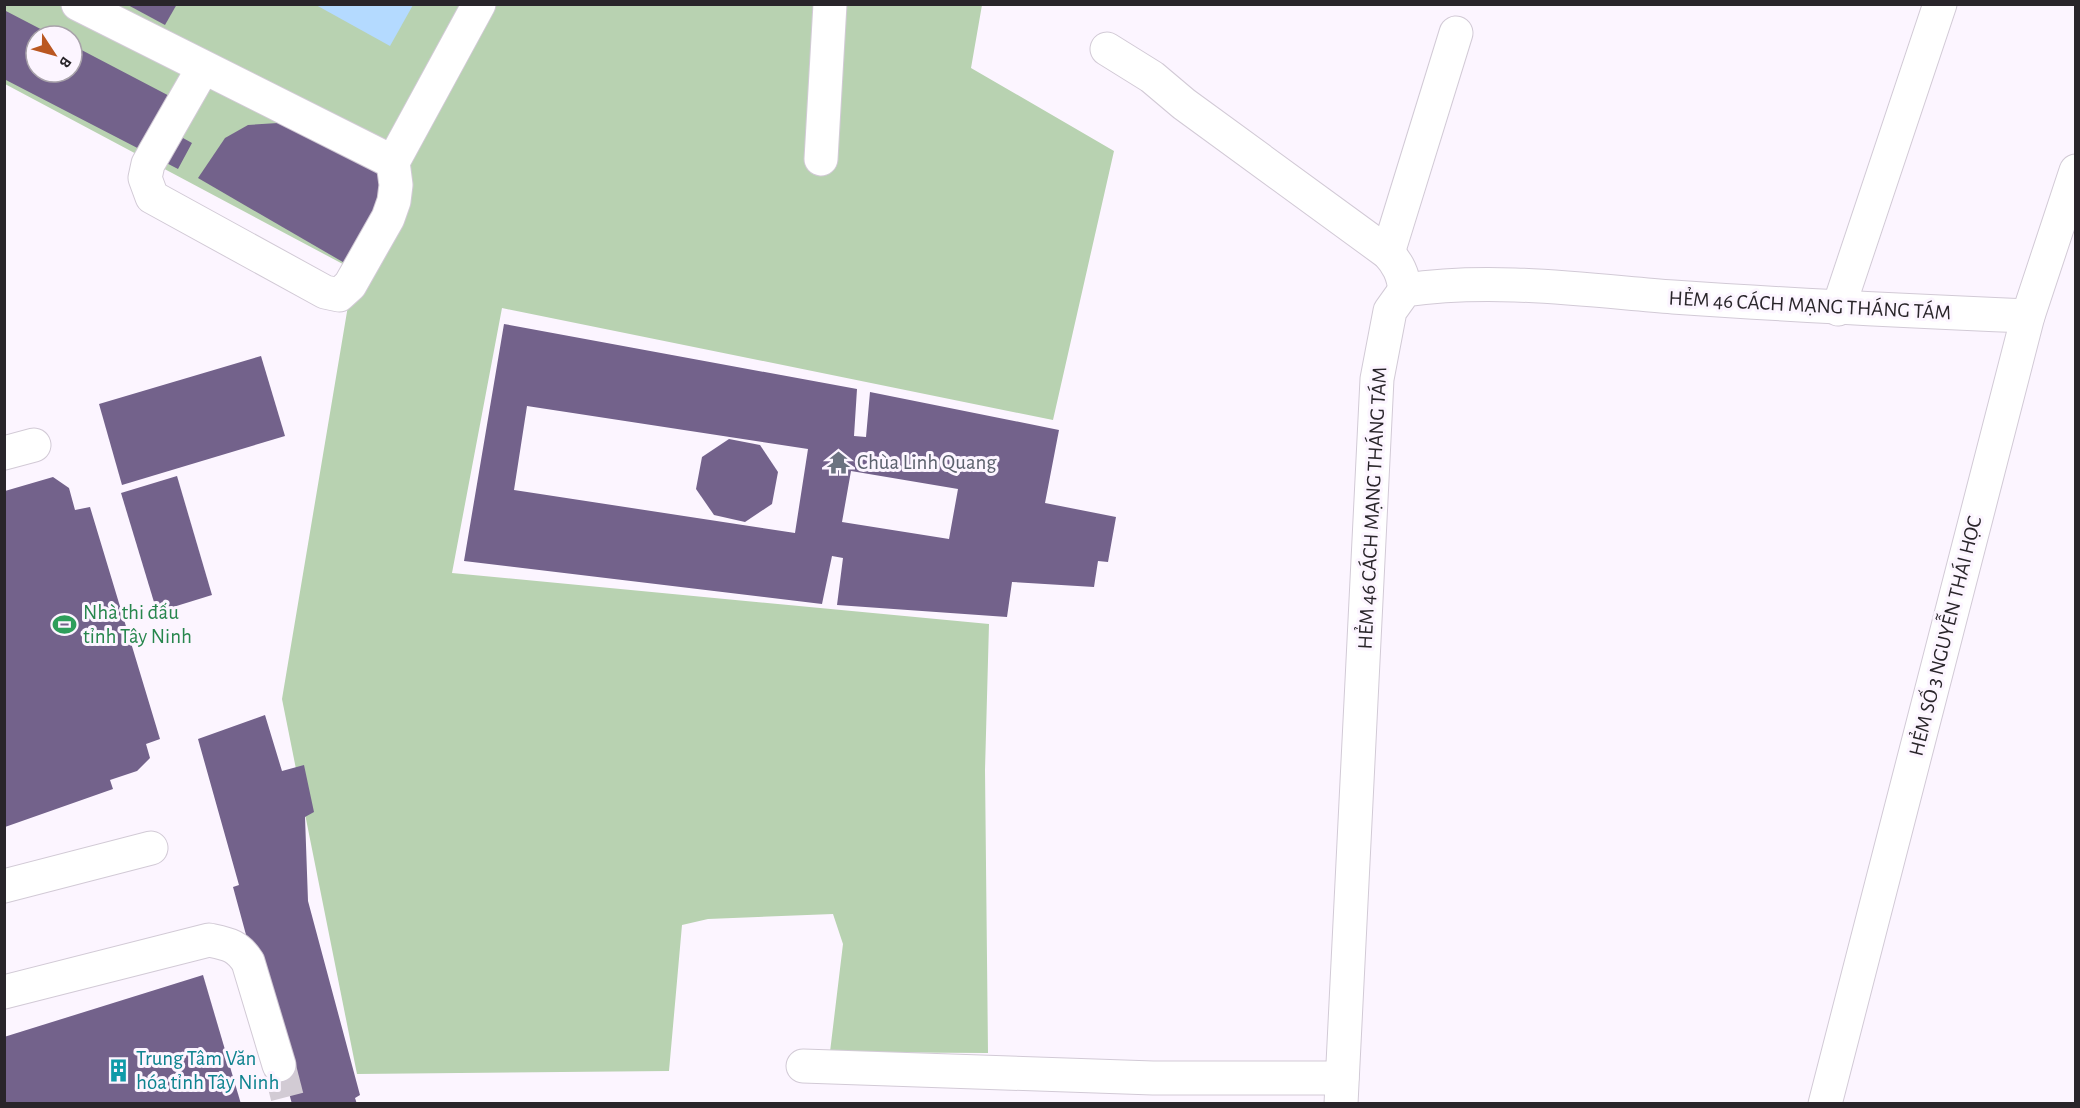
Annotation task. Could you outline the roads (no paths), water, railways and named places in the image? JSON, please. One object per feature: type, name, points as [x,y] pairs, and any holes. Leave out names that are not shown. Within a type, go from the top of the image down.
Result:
[{"type":"street","points":[[78,4],[393,162]]},
{"type":"street","points":[[203,68],[148,164],[145,178],[152,197],[325,292],[339,295],[350,285],[388,218],[394,201],[396,185],[393,162],[479,4]]},
{"type":"street","points":[[821,159],[830,4]]},
{"type":"street","points":[[1838,309],[1940,4]]},
{"type":"street","points":[[1388,253],[1456,33]]},
{"type":"street","points":[[1107,49],[1152,76],[1184,105],[1388,253],[1397,263],[1404,278],[1406,290]]},
{"type":"street","name":"HẺM SỐ 3 NGUYỄN THÁI HỌC","points":[[1824,1104],[2028,316],[2076,171]]},
{"type":"street","name":"HẺM 46 CÁCH MẠNG THÁNG TÁM","points":[[1342,1091],[1377,379],[1390,311],[1406,290],[1442,284],[1527,286],[1838,309],[2028,316]]},
{"type":"street","points":[[4,886],[151,848]]},
{"type":"street","points":[[4,992],[209,940],[228,944],[240,950],[248,962],[279,1065]]},
{"type":"street","points":[[803,1066],[1153,1078],[1342,1091]]},
{"type":"water","points":[[316,5],[413,5],[390,46]]},
{"type":"tunnel","points":[[279,1065],[289,1104]]},
{"type":"place","name":"Chùa Linh Quang","points":[[839,462]]},
{"type":"place","name":"Nhà thi đấu tỉnh Tây Ninh","points":[[65,624]]},
{"type":"place","name":"Trung Tâm Văn hóa tỉnh Tây Ninh","points":[[118,1070]]}]
